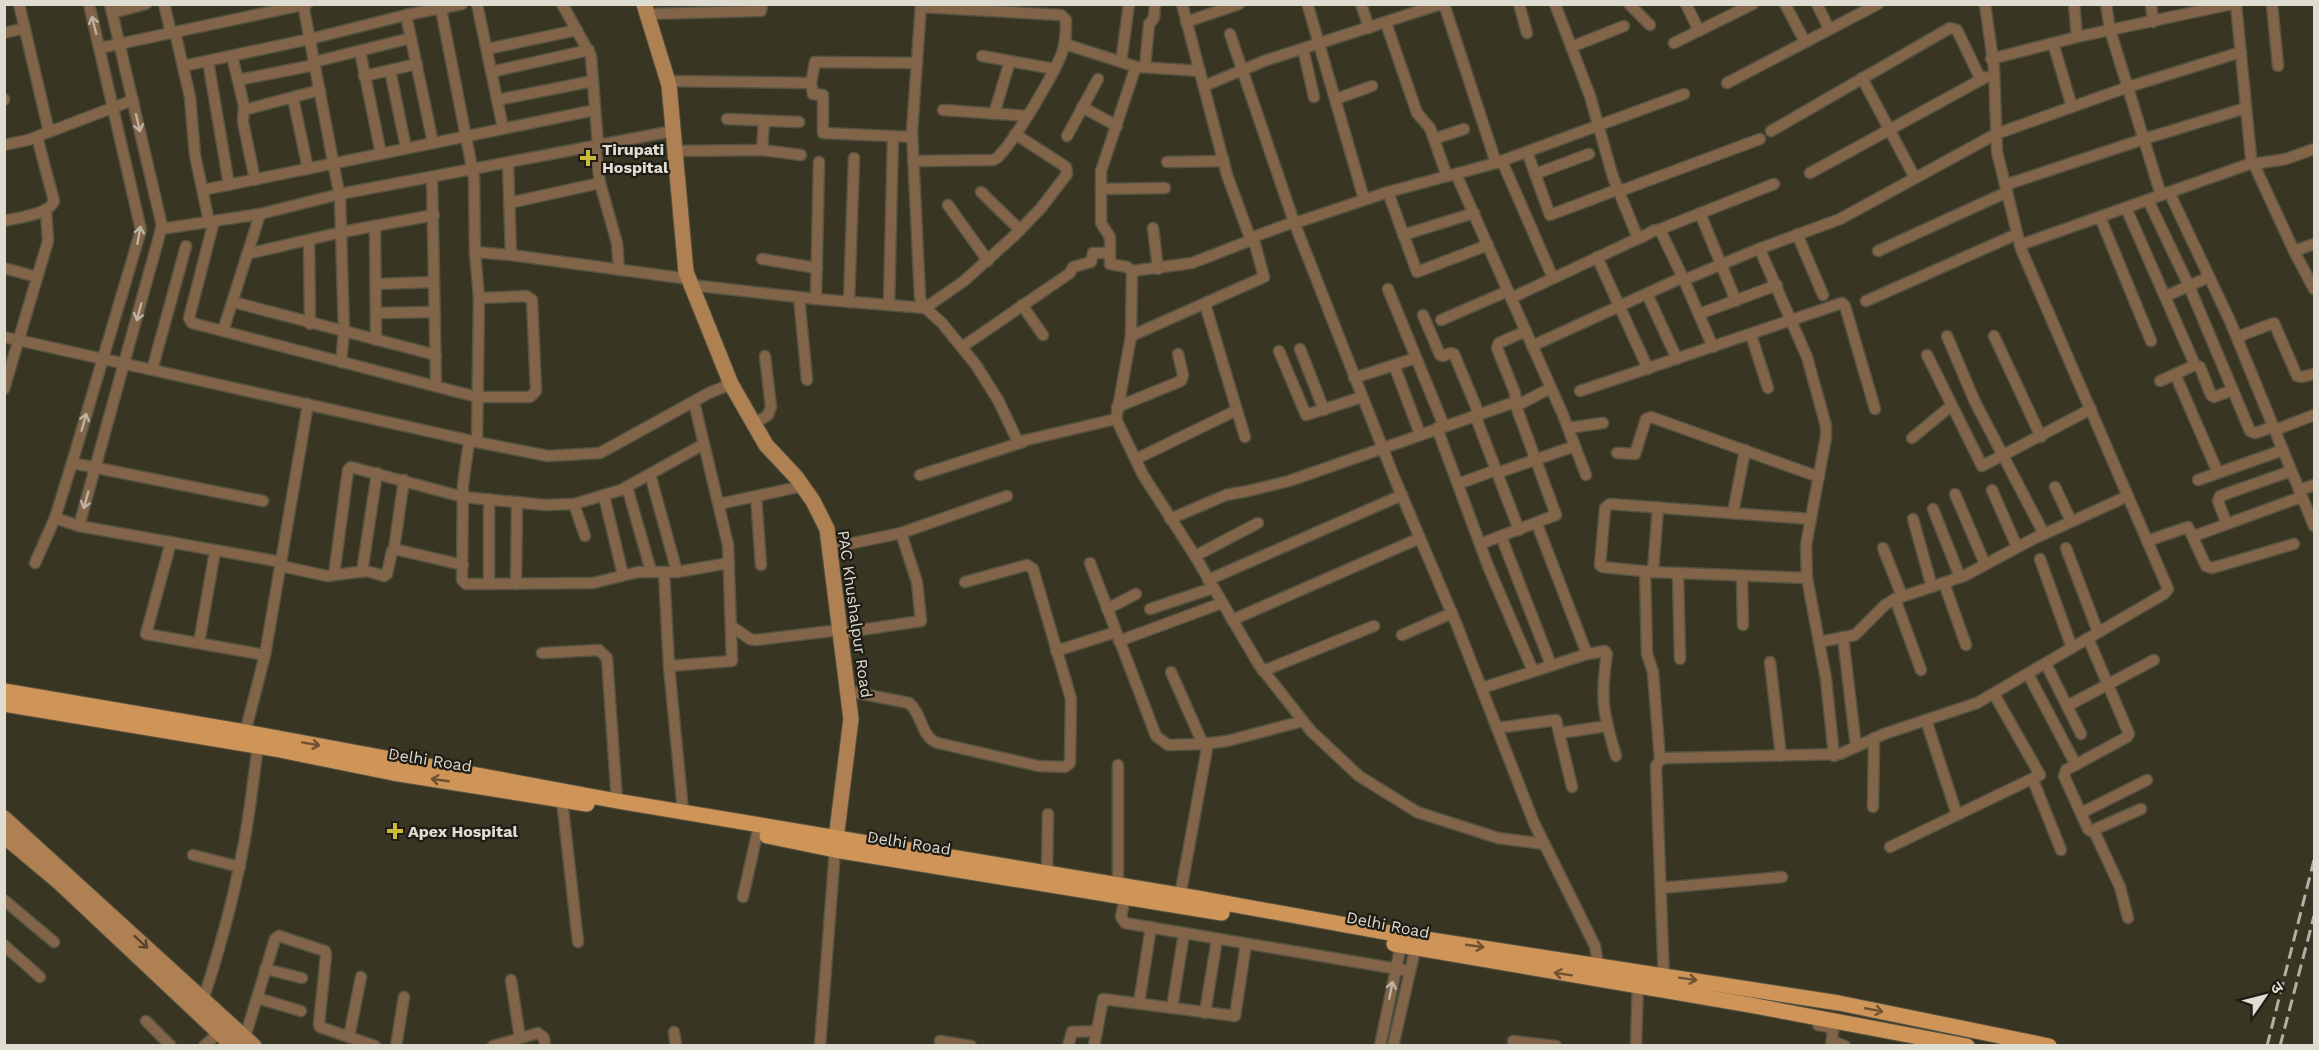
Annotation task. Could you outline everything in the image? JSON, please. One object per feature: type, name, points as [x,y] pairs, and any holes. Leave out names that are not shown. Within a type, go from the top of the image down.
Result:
[{"type":"main road","name":"PAC Khushalpur Road","points":[[646,9],[668,81],[686,272],[730,384],[766,445],[803,486],[827,529],[851,719],[836,844]]},
{"type":"main road","points":[[4,691],[251,739],[683,811],[836,844],[1047,874],[1121,891],[1180,896],[1409,942],[1638,979],[1752,989],[1817,999],[2049,1046]]},
{"type":"main road","name":"Delhi Road","points":[[4,704],[251,739],[393,773],[757,834],[836,844],[1121,891],[1409,942]]},
{"type":"main road","points":[[4,818],[201,1007]]},
{"type":"main road","points":[[4,836],[244,1043]]},
{"type":"main road","points":[[1664,983],[1750,1005],[1967,1046]]},
{"type":"street","points":[[19,4],[49,132]]},
{"type":"street","points":[[35,563],[55,518],[141,230],[89,4]]},
{"type":"street","points":[[79,526],[161,229],[161,219],[111,9],[146,4]]},
{"type":"street","points":[[164,4],[190,97],[195,155],[202,190],[212,221],[189,318],[192,323],[477,397],[530,397],[536,392],[532,300],[526,296],[479,298]]},
{"type":"street","points":[[183,66],[310,39],[441,6],[462,4]]},
{"type":"street","points":[[477,4],[503,128]]},
{"type":"street","points":[[562,4],[589,50],[600,183],[616,236],[619,270]]},
{"type":"street","points":[[646,9],[758,11],[762,4]]},
{"type":"street","points":[[1121,62],[1129,4]]},
{"type":"street","points":[[1155,4],[1154,18],[1149,24],[1141,67],[1101,171],[1101,223],[1110,237],[1110,264],[1127,267],[1131,272],[1131,336],[1116,420],[1143,476],[1195,556],[1263,670],[1303,721],[1359,776],[1418,812],[1498,838],[1544,844]]},
{"type":"street","points":[[1131,336],[1264,277],[1253,238],[1249,235],[1224,161],[1182,4]]},
{"type":"street","points":[[1186,22],[1239,4]]},
{"type":"street","points":[[1361,4],[1369,28]]},
{"type":"street","points":[[1204,86],[1319,43],[1443,4],[1499,162],[1553,278]]},
{"type":"street","points":[[1519,4],[1527,33]]},
{"type":"street","points":[[1555,4],[1590,96],[1613,177],[1639,238]]},
{"type":"street","points":[[1629,4],[1650,25]]},
{"type":"street","points":[[1686,4],[1699,31]]},
{"type":"street","points":[[1785,4],[1805,42]]},
{"type":"street","points":[[1817,4],[1829,29]]},
{"type":"street","points":[[1727,83],[1878,4]]},
{"type":"street","points":[[1660,760],[1667,758],[1834,756],[1874,738],[1977,703],[2028,675],[2168,590],[2020,245],[1997,152],[1994,73],[1985,4]]},
{"type":"street","points":[[2074,4],[2077,37]]},
{"type":"street","points":[[2106,4],[2110,30],[2144,139],[2165,194],[2209,276],[2237,337],[2314,525]]},
{"type":"street","points":[[2151,4],[2153,22]]},
{"type":"street","points":[[2182,4],[2183,16]]},
{"type":"street","points":[[2236,4],[2252,163],[2314,289]]},
{"type":"street","points":[[2272,4],[2278,66]]},
{"type":"street","points":[[100,48],[304,5],[340,194],[344,332],[341,362]]},
{"type":"street","points":[[1674,43],[1750,5]]},
{"type":"street","points":[[1991,59],[2077,37],[2183,16],[2208,7],[2231,5]]},
{"type":"street","points":[[441,6],[473,170],[475,252],[479,298],[477,397],[473,442],[463,497],[464,583],[593,583],[623,576],[651,572],[676,572],[729,562]]},
{"type":"street","points":[[913,161],[993,160],[1001,155],[1055,69],[1065,44],[1066,20],[1061,15],[991,8],[921,6],[912,137],[913,161],[920,297],[925,308],[942,322],[962,347],[998,400],[1018,442],[1023,442]]},
{"type":"street","points":[[1308,6],[1365,199]]},
{"type":"street","points":[[406,15],[433,142]]},
{"type":"street","points":[[1386,23],[1417,113],[1428,125],[1451,175],[1474,213],[1551,388],[1586,475]]},
{"type":"street","points":[[1571,47],[1624,26]]},
{"type":"street","points":[[4,33],[25,28]]},
{"type":"street","points":[[1771,131],[1950,28],[1957,30],[1981,80]]},
{"type":"street","points":[[487,49],[578,30]]},
{"type":"street","points":[[1230,34],[1294,223],[1354,378],[1452,613],[1534,823],[1595,946],[1599,972]]},
{"type":"street","points":[[238,80],[411,38]]},
{"type":"street","points":[[2054,43],[2072,107]]},
{"type":"street","points":[[1065,44],[1141,67],[1200,71]]},
{"type":"street","points":[[1303,49],[1314,97]]},
{"type":"street","points":[[491,72],[589,50]]},
{"type":"street","points":[[360,51],[381,154]]},
{"type":"street","points":[[1532,346],[1682,279],[1840,219],[1996,134],[2128,87],[2241,52]]},
{"type":"street","points":[[232,56],[244,110],[243,122],[255,180]]},
{"type":"street","points":[[982,56],[1055,69]]},
{"type":"street","points":[[208,61],[229,185]]},
{"type":"street","points":[[994,114],[1010,61]]},
{"type":"street","points":[[912,137],[823,133],[823,95],[813,94],[811,83],[815,62],[917,63]]},
{"type":"street","points":[[364,76],[417,64]]},
{"type":"street","points":[[390,70],[406,148]]},
{"type":"street","points":[[1810,173],[1994,73]]},
{"type":"street","points":[[1862,78],[1915,178]]},
{"type":"street","points":[[1066,136],[1098,79]]},
{"type":"street","points":[[497,100],[593,81]]},
{"type":"street","points":[[668,81],[811,83]]},
{"type":"street","points":[[1336,99],[1372,86]]},
{"type":"street","points":[[244,110],[320,90]]},
{"type":"street","points":[[1131,272],[1200,261],[1294,223],[1388,192],[1499,162],[1684,94]]},
{"type":"street","points":[[293,98],[308,169]]},
{"type":"street","points":[[4,145],[37,137],[133,100]]},
{"type":"street","points":[[1082,107],[1117,126]]},
{"type":"street","points":[[1878,251],[2006,188],[2144,139],[2246,108]]},
{"type":"street","points":[[202,190],[595,110]]},
{"type":"street","points":[[943,110],[1027,116]]},
{"type":"street","points":[[727,119],[799,122]]},
{"type":"street","points":[[762,150],[764,121]]},
{"type":"street","points":[[1434,140],[1464,129]]},
{"type":"street","points":[[161,229],[260,214],[340,194],[673,132]]},
{"type":"street","points":[[475,252],[619,270],[799,297],[925,308],[988,261],[1041,208],[1068,170],[1015,134]]},
{"type":"street","points":[[889,305],[893,136]]},
{"type":"street","points":[[4,221],[51,208],[54,201],[37,137]]},
{"type":"street","points":[[1527,152],[1550,215],[1760,139]]},
{"type":"street","points":[[2020,245],[2252,163],[2286,159],[2314,149]]},
{"type":"street","points":[[675,151],[762,150],[801,155]]},
{"type":"street","points":[[1535,174],[1589,154]]},
{"type":"street","points":[[849,302],[854,158]]},
{"type":"street","points":[[1167,162],[1224,161]]},
{"type":"street","points":[[816,299],[819,162]]},
{"type":"street","points":[[508,163],[511,255]]},
{"type":"street","points":[[432,178],[436,386]]},
{"type":"street","points":[[509,203],[600,183]]},
{"type":"street","points":[[1441,320],[1553,278],[1639,238],[1774,184]]},
{"type":"street","points":[[1101,189],[1165,188]]},
{"type":"street","points":[[981,192],[1020,230]]},
{"type":"street","points":[[1388,192],[1417,272],[1488,245]]},
{"type":"street","points":[[2148,200],[2189,286],[2252,433],[2274,429],[2314,414]]},
{"type":"street","points":[[948,205],[988,261]]},
{"type":"street","points":[[2126,208],[2195,365],[2200,367],[2212,397],[2233,390]]},
{"type":"street","points":[[4,389],[48,241],[46,210]]},
{"type":"street","points":[[1404,235],[1474,213]]},
{"type":"street","points":[[1700,213],[1736,300]]},
{"type":"street","points":[[223,331],[260,214]]},
{"type":"street","points":[[248,254],[342,232],[434,215]]},
{"type":"street","points":[[2100,217],[2151,341]]},
{"type":"street","points":[[375,226],[376,340]]},
{"type":"street","points":[[1153,228],[1158,268]]},
{"type":"street","points":[[1658,230],[1713,347]]},
{"type":"street","points":[[1797,234],[1823,295]]},
{"type":"street","points":[[1866,301],[2017,234]]},
{"type":"street","points":[[309,241],[310,324]]},
{"type":"street","points":[[2294,251],[2314,244]]},
{"type":"street","points":[[152,370],[186,246]]},
{"type":"street","points":[[1760,250],[1807,357],[1826,426],[1806,545],[1807,578],[1826,680],[1834,756]]},
{"type":"street","points":[[962,347],[1070,273],[1073,267],[1091,262],[1093,254],[1110,253]]},
{"type":"street","points":[[1597,257],[1648,369]]},
{"type":"street","points":[[762,259],[817,268]]},
{"type":"street","points":[[4,268],[38,278]]},
{"type":"street","points":[[2166,296],[2209,276]]},
{"type":"street","points":[[376,284],[434,282]]},
{"type":"street","points":[[1699,314],[1777,285]]},
{"type":"street","points":[[1388,289],[1416,358],[1480,544],[1533,671]]},
{"type":"street","points":[[1647,294],[1677,359]]},
{"type":"street","points":[[799,297],[807,380]]},
{"type":"street","points":[[232,302],[436,355]]},
{"type":"street","points":[[1205,304],[1245,437]]},
{"type":"street","points":[[1580,391],[1840,304],[1845,306],[1875,409]]},
{"type":"street","points":[[1022,306],[1042,335]]},
{"type":"street","points":[[376,313],[435,312]]},
{"type":"street","points":[[1423,315],[1440,355],[1454,354],[1519,530]]},
{"type":"street","points":[[2237,337],[2274,323],[2298,376],[2314,374]]},
{"type":"street","points":[[1480,544],[1554,518],[1557,512],[1516,404],[1515,393],[1497,345],[1526,331]]},
{"type":"street","points":[[1751,335],[1768,388]]},
{"type":"street","points":[[1947,336],[1975,402],[2044,534]]},
{"type":"street","points":[[1994,336],[2041,437]]},
{"type":"street","points":[[4,337],[473,442],[548,456],[600,453],[730,384]]},
{"type":"street","points":[[1300,349],[1324,410]]},
{"type":"street","points":[[1279,351],[1304,414],[1308,416],[1362,397]]},
{"type":"street","points":[[1117,406],[1181,381],[1183,375],[1178,354]]},
{"type":"street","points":[[1927,355],[1979,465],[1984,466],[2003,457],[2091,409]]},
{"type":"street","points":[[754,424],[768,415],[771,407],[765,356]]},
{"type":"street","points":[[1354,378],[1416,358]]},
{"type":"street","points":[[1394,365],[1420,434]]},
{"type":"street","points":[[2160,381],[2195,365]]},
{"type":"street","points":[[2175,374],[2218,473]]},
{"type":"street","points":[[1170,519],[1226,495],[1289,481],[1440,427],[1516,404],[1551,388]]},
{"type":"street","points":[[669,666],[732,662],[728,545],[694,402]]},
{"type":"street","points":[[201,1007],[230,915],[247,831],[251,739],[308,404]]},
{"type":"street","points":[[1912,438],[1952,406]]},
{"type":"street","points":[[1136,459],[1237,410]]},
{"type":"street","points":[[1617,453],[1635,454],[1647,420],[1651,417],[1819,477]]},
{"type":"street","points":[[920,475],[1023,442],[1116,420]]},
{"type":"street","points":[[1568,428],[1603,423]]},
{"type":"street","points":[[334,575],[348,470],[354,467],[463,497],[545,505],[574,504],[627,487],[704,444]]},
{"type":"street","points":[[1458,484],[1575,446]]},
{"type":"street","points":[[1733,513],[1745,450]]},
{"type":"street","points":[[2198,480],[2283,450]]},
{"type":"street","points":[[72,463],[263,501]]},
{"type":"street","points":[[2226,524],[2218,501],[2220,496],[2291,471]]},
{"type":"street","points":[[362,572],[378,473]]},
{"type":"street","points":[[650,474],[676,572]]},
{"type":"street","points":[[55,518],[79,526],[334,575],[362,572],[385,575],[394,549],[404,480]]},
{"type":"street","points":[[2194,536],[2300,493],[2314,485]]},
{"type":"street","points":[[719,504],[803,486]]},
{"type":"street","points":[[627,487],[651,572]]},
{"type":"street","points":[[2055,488],[2072,521]]},
{"type":"street","points":[[1992,490],[2017,547]]},
{"type":"street","points":[[1955,494],[1985,564]]},
{"type":"street","points":[[1150,609],[1211,584],[1402,495]]},
{"type":"street","points":[[604,496],[623,576]]},
{"type":"street","points":[[756,496],[760,565]]},
{"type":"street","points":[[829,548],[901,533],[1007,496]]},
{"type":"street","points":[[1819,642],[1857,633],[1885,605],[1898,597],[1960,577],[2017,547],[2128,496]]},
{"type":"street","points":[[489,499],[489,584]]},
{"type":"street","points":[[516,584],[517,502]]},
{"type":"street","points":[[574,504],[585,536]]},
{"type":"street","points":[[1807,578],[1649,572],[1601,566],[1605,508],[1610,504],[1811,519]]},
{"type":"street","points":[[1658,507],[1649,572],[1647,654],[1653,672],[1660,760],[1656,766],[1664,983]]},
{"type":"street","points":[[1933,509],[1960,577]]},
{"type":"street","points":[[1913,519],[1932,587]]},
{"type":"street","points":[[1195,556],[1258,523]]},
{"type":"street","points":[[1537,524],[1587,654]]},
{"type":"street","points":[[2147,541],[2185,526],[2194,536],[2206,566],[2212,568],[2294,544]]},
{"type":"street","points":[[731,626],[755,640],[921,621],[917,582],[901,533]]},
{"type":"street","points":[[1501,536],[1551,665]]},
{"type":"street","points":[[1232,620],[1420,538]]},
{"type":"street","points":[[171,542],[146,634],[265,655]]},
{"type":"street","points":[[1883,548],[1921,670]]},
{"type":"street","points":[[2066,548],[2098,632]]},
{"type":"street","points":[[394,549],[463,565]]},
{"type":"street","points":[[199,643],[215,551]]},
{"type":"street","points":[[2040,559],[2072,648]]},
{"type":"street","points":[[1090,563],[1156,736],[1162,742],[1168,745],[1227,741],[1303,721]]},
{"type":"street","points":[[848,691],[909,703],[915,709],[932,742],[1038,766],[1065,767],[1070,763],[1071,699],[1031,566],[965,582]]},
{"type":"street","points":[[664,572],[669,666],[683,811]]},
{"type":"street","points":[[1678,573],[1680,659]]},
{"type":"street","points":[[1742,577],[1743,625]]},
{"type":"street","points":[[1944,583],[1966,645]]},
{"type":"street","points":[[1107,609],[1136,594]]},
{"type":"street","points":[[1056,651],[1118,636],[1222,603]]},
{"type":"street","points":[[1402,635],[1452,613]]},
{"type":"street","points":[[1263,670],[1374,626]]},
{"type":"street","points":[[1843,637],[1856,747]]},
{"type":"street","points":[[2088,638],[2129,734],[2066,770],[2064,776],[2088,829],[2094,831],[2141,809]]},
{"type":"street","points":[[542,653],[599,650],[607,658],[617,801]]},
{"type":"street","points":[[1482,688],[1602,650],[1607,654],[1602,697],[1607,726],[1616,756]]},
{"type":"street","points":[[2067,706],[2154,660]]},
{"type":"street","points":[[1770,662],[1781,756]]},
{"type":"street","points":[[2046,664],[2081,734]]},
{"type":"street","points":[[1171,672],[1205,743],[1180,896]]},
{"type":"street","points":[[2028,675],[2076,765]]},
{"type":"street","points":[[1890,847],[2040,775],[1994,694]]},
{"type":"street","points":[[1497,728],[1553,719],[1557,722],[1572,787]]},
{"type":"street","points":[[1926,720],[1957,815]]},
{"type":"street","points":[[1560,733],[1607,726]]},
{"type":"street","points":[[1873,807],[1874,738]]},
{"type":"street","points":[[1118,765],[1122,921],[1410,971]]},
{"type":"street","points":[[2033,780],[2061,850]]},
{"type":"street","points":[[2081,813],[2147,780]]},
{"type":"street","points":[[562,800],[578,942]]},
{"type":"street","points":[[1047,874],[1048,814]]},
{"type":"street","points":[[2094,831],[2120,887],[2128,918]]},
{"type":"street","points":[[743,897],[757,834]]},
{"type":"street","points":[[820,1046],[836,844]]},
{"type":"street","points":[[193,855],[240,867]]},
{"type":"street","points":[[1661,888],[1782,877]]},
{"type":"street","points":[[4,900],[54,942]]},
{"type":"street","points":[[1139,1003],[1151,927]]},
{"type":"street","points":[[1172,1008],[1184,933]]},
{"type":"street","points":[[244,1043],[274,939],[279,936],[325,951],[319,1024],[323,1029],[375,1046]]},
{"type":"street","points":[[1206,1013],[1217,939]]},
{"type":"street","points":[[1380,1046],[1396,970],[1409,942]]},
{"type":"street","points":[[1393,1046],[1410,971],[1409,942]]},
{"type":"street","points":[[1094,1046],[1103,999],[1235,1016],[1246,944]]},
{"type":"street","points":[[4,945],[40,977]]},
{"type":"street","points":[[265,969],[302,978]]},
{"type":"street","points":[[349,1037],[361,977]]},
{"type":"street","points":[[1636,1046],[1638,979]]},
{"type":"street","points":[[511,980],[517,1041]]},
{"type":"street","points":[[1752,989],[1750,1005],[1775,1016],[1831,1028],[1834,1034],[1832,1043],[1845,1046]]},
{"type":"street","points":[[396,1046],[404,997]]},
{"type":"street","points":[[257,998],[301,1011]]},
{"type":"street","points":[[146,1021],[171,1046]]},
{"type":"street","points":[[204,1046],[224,1028]]},
{"type":"street","points":[[1068,1046],[1072,1032],[1097,1030]]},
{"type":"street","points":[[674,1032],[676,1046]]},
{"type":"street","points":[[493,1046],[541,1034],[545,1046]]},
{"type":"street","points":[[940,1041],[964,1045]]},
{"type":"street","points":[[1513,1041],[1556,1046]]},
{"type":"railway","points":[[2267,1046],[2314,860]]},
{"type":"railway","points":[[2280,1046],[2314,916]]},
{"type":"place","name":"Tirupati Hospital","points":[[588,158]]},
{"type":"place","name":"Apex Hospital","points":[[395,831]]}]
